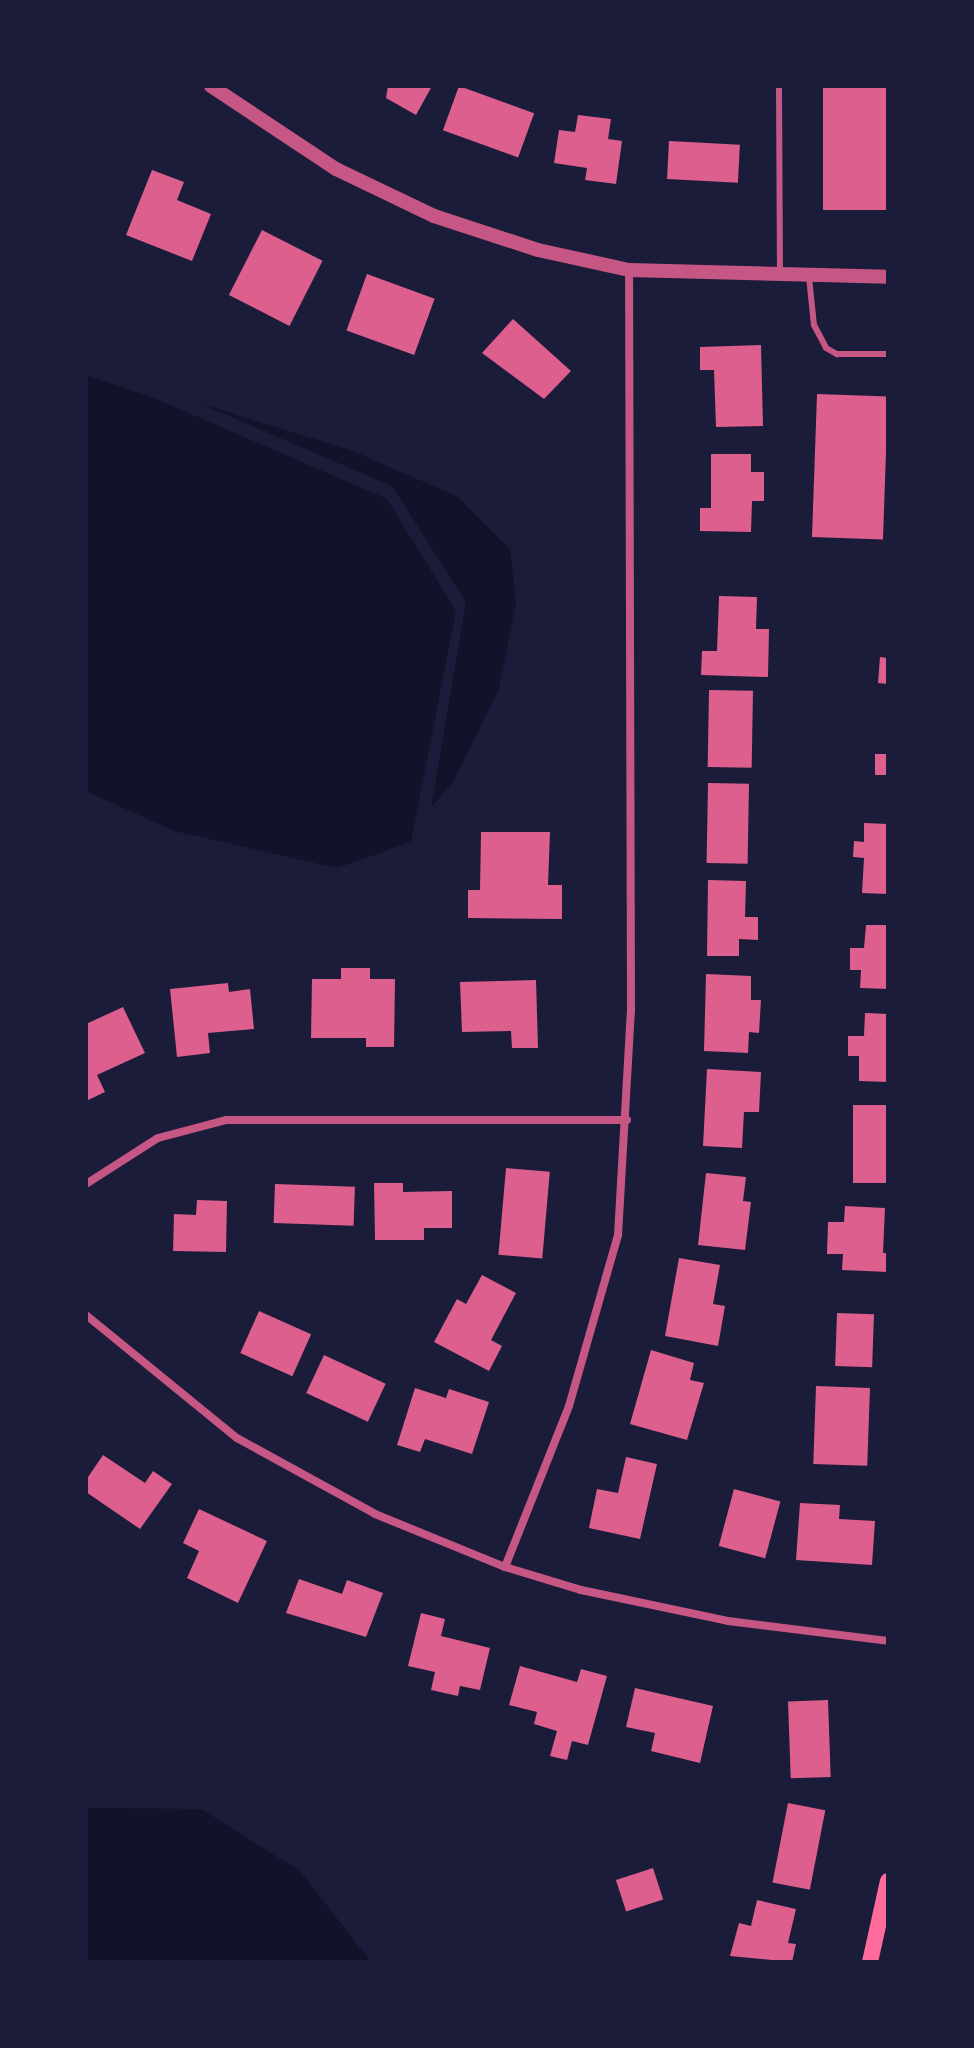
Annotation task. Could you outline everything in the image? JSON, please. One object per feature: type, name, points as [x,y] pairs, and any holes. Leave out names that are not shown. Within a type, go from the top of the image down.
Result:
[{"type":"main road","points":[[871,1962],[888,1881]]},
{"type":"street","points":[[211,86],[336,169],[434,216],[538,250],[629,270],[888,277]]},
{"type":"street","points":[[505,1567],[569,1406],[618,1235],[631,1012],[629,270]]},
{"type":"street","points":[[86,1184],[158,1138],[226,1120],[627,1120]]},
{"type":"street","points":[[86,1315],[237,1438],[375,1514],[505,1567],[581,1590],[728,1621],[888,1641]]},
{"type":"lane","points":[[779,86],[780,276]]},
{"type":"lane","points":[[809,277],[814,325],[826,348],[837,354],[888,354]]},
{"type":"shaded area","points":[[86,375],[154,398],[387,499],[456,611],[411,842],[337,868],[174,831],[86,791]]},
{"type":"shaded area","points":[[199,403],[353,451],[458,497],[510,549],[516,602],[499,689],[453,782],[431,808],[466,602],[392,486]]},
{"type":"shaded area","points":[[86,1808],[201,1809],[300,1871],[371,1962],[86,1962]]},
{"type":"building","points":[[388,86],[432,86],[416,115],[386,98]]},
{"type":"building","points":[[459,86],[534,113],[518,158],[443,130]]},
{"type":"building","points":[[823,86],[888,86],[888,210],[823,210]]},
{"type":"building","points":[[578,115],[611,119],[608,139],[622,141],[616,184],[585,180],[587,168],[554,163],[559,130],[575,132]]},
{"type":"building","points":[[669,141],[740,145],[738,183],[667,179]]},
{"type":"building","points":[[152,170],[184,182],[177,200],[211,214],[192,261],[126,235]]},
{"type":"building","points":[[262,230],[323,261],[289,326],[229,295]]},
{"type":"building","points":[[367,274],[435,299],[414,355],[346,330]]},
{"type":"building","points":[[513,319],[571,371],[544,399],[482,353]]},
{"type":"building","points":[[761,345],[763,426],[716,427],[714,370],[700,370],[700,347]]},
{"type":"building","points":[[817,394],[888,396],[883,539],[812,537]]},
{"type":"building","points":[[711,454],[751,454],[751,472],[764,472],[764,501],[752,501],[751,532],[700,531],[700,508],[711,508]]},
{"type":"building","points":[[719,596],[757,597],[756,629],[769,629],[768,677],[701,675],[702,651],[717,651]]},
{"type":"building","points":[[880,657],[888,658],[888,684],[878,683]]},
{"type":"building","points":[[709,690],[753,691],[752,768],[708,767]]},
{"type":"building","points":[[875,754],[888,754],[888,775],[875,775]]},
{"type":"building","points":[[708,783],[749,784],[748,864],[707,863]]},
{"type":"building","points":[[864,823],[888,824],[888,894],[862,893],[864,858],[853,857],[854,841],[864,842]]},
{"type":"building","points":[[481,832],[550,832],[548,885],[562,885],[562,919],[468,918],[468,890],[480,890]]},
{"type":"building","points":[[708,880],[746,881],[745,917],[758,917],[758,940],[739,939],[739,956],[707,956]]},
{"type":"building","points":[[866,925],[888,925],[888,989],[860,988],[861,970],[850,970],[850,948],[864,948]]},
{"type":"building","points":[[341,968],[370,968],[370,979],[395,979],[394,1047],[366,1047],[366,1038],[311,1038],[312,979],[341,979]]},
{"type":"building","points":[[706,974],[751,976],[751,1000],[761,1000],[759,1033],[749,1032],[748,1053],[704,1051]]},
{"type":"building","points":[[536,980],[538,1048],[512,1048],[511,1031],[462,1032],[460,982]]},
{"type":"building","points":[[228,983],[229,992],[250,989],[254,1029],[208,1033],[210,1053],[177,1057],[170,989]]},
{"type":"building","points":[[123,1007],[145,1053],[97,1075],[105,1092],[86,1101],[86,1024]]},
{"type":"building","points":[[865,1013],[888,1014],[888,1082],[859,1081],[859,1056],[848,1056],[848,1036],[864,1036]]},
{"type":"building","points":[[707,1069],[761,1072],[759,1112],[744,1112],[742,1148],[703,1146]]},
{"type":"building","points":[[853,1105],[888,1105],[888,1183],[853,1183]]},
{"type":"building","points":[[506,1168],[550,1172],[542,1259],[498,1255]]},
{"type":"building","points":[[706,1173],[746,1177],[743,1201],[751,1202],[745,1250],[698,1245]]},
{"type":"building","points":[[374,1183],[403,1183],[403,1192],[452,1191],[452,1228],[424,1228],[424,1240],[375,1240]]},
{"type":"building","points":[[275,1184],[355,1187],[354,1226],[274,1223]]},
{"type":"building","points":[[197,1200],[227,1201],[226,1252],[173,1251],[174,1214],[196,1215]]},
{"type":"building","points":[[845,1206],[885,1208],[883,1253],[888,1253],[888,1272],[842,1270],[843,1254],[827,1254],[828,1222],[844,1222]]},
{"type":"building","points":[[679,1258],[720,1265],[713,1304],[725,1306],[718,1346],[665,1336]]},
{"type":"building","points":[[482,1275],[516,1293],[491,1340],[502,1346],[489,1371],[434,1342],[457,1299],[466,1304]]},
{"type":"building","points":[[259,1311],[311,1334],[292,1376],[240,1353]]},
{"type":"building","points":[[837,1313],[874,1314],[872,1367],[835,1366]]},
{"type":"building","points":[[651,1350],[694,1363],[690,1380],[704,1383],[687,1440],[630,1424]]},
{"type":"building","points":[[324,1355],[386,1384],[368,1422],[306,1393]]},
{"type":"building","points":[[816,1386],[870,1388],[867,1466],[813,1464]]},
{"type":"building","points":[[415,1388],[446,1398],[449,1389],[489,1402],[472,1454],[425,1439],[420,1452],[397,1445]]},
{"type":"building","points":[[103,1455],[145,1483],[153,1471],[172,1484],[140,1529],[86,1492],[86,1480]]},
{"type":"building","points":[[626,1457],[657,1464],[640,1539],[589,1528],[597,1489],[618,1493]]},
{"type":"building","points":[[734,1489],[780,1501],[765,1558],[719,1546]]},
{"type":"building","points":[[800,1503],[840,1505],[839,1519],[875,1521],[872,1565],[796,1560]]},
{"type":"building","points":[[199,1509],[267,1541],[238,1603],[187,1578],[199,1551],[183,1543]]},
{"type":"building","points":[[299,1579],[342,1594],[347,1580],[383,1593],[366,1637],[286,1613]]},
{"type":"building","points":[[421,1613],[445,1619],[441,1636],[490,1648],[480,1690],[460,1686],[458,1696],[431,1690],[435,1672],[408,1666]]},
{"type":"building","points":[[520,1666],[577,1682],[581,1669],[607,1676],[588,1745],[572,1741],[567,1760],[550,1756],[557,1731],[534,1724],[537,1712],[509,1705]]},
{"type":"building","points":[[635,1688],[713,1706],[700,1763],[651,1751],[655,1733],[626,1727]]},
{"type":"building","points":[[828,1700],[831,1777],[791,1778],[788,1701]]},
{"type":"building","points":[[788,1803],[825,1810],[810,1890],[773,1883]]},
{"type":"building","points":[[653,1868],[663,1899],[626,1911],[616,1880]]},
{"type":"building","points":[[757,1900],[796,1909],[788,1943],[796,1944],[792,1962],[730,1956],[739,1923],[751,1926]]}]
